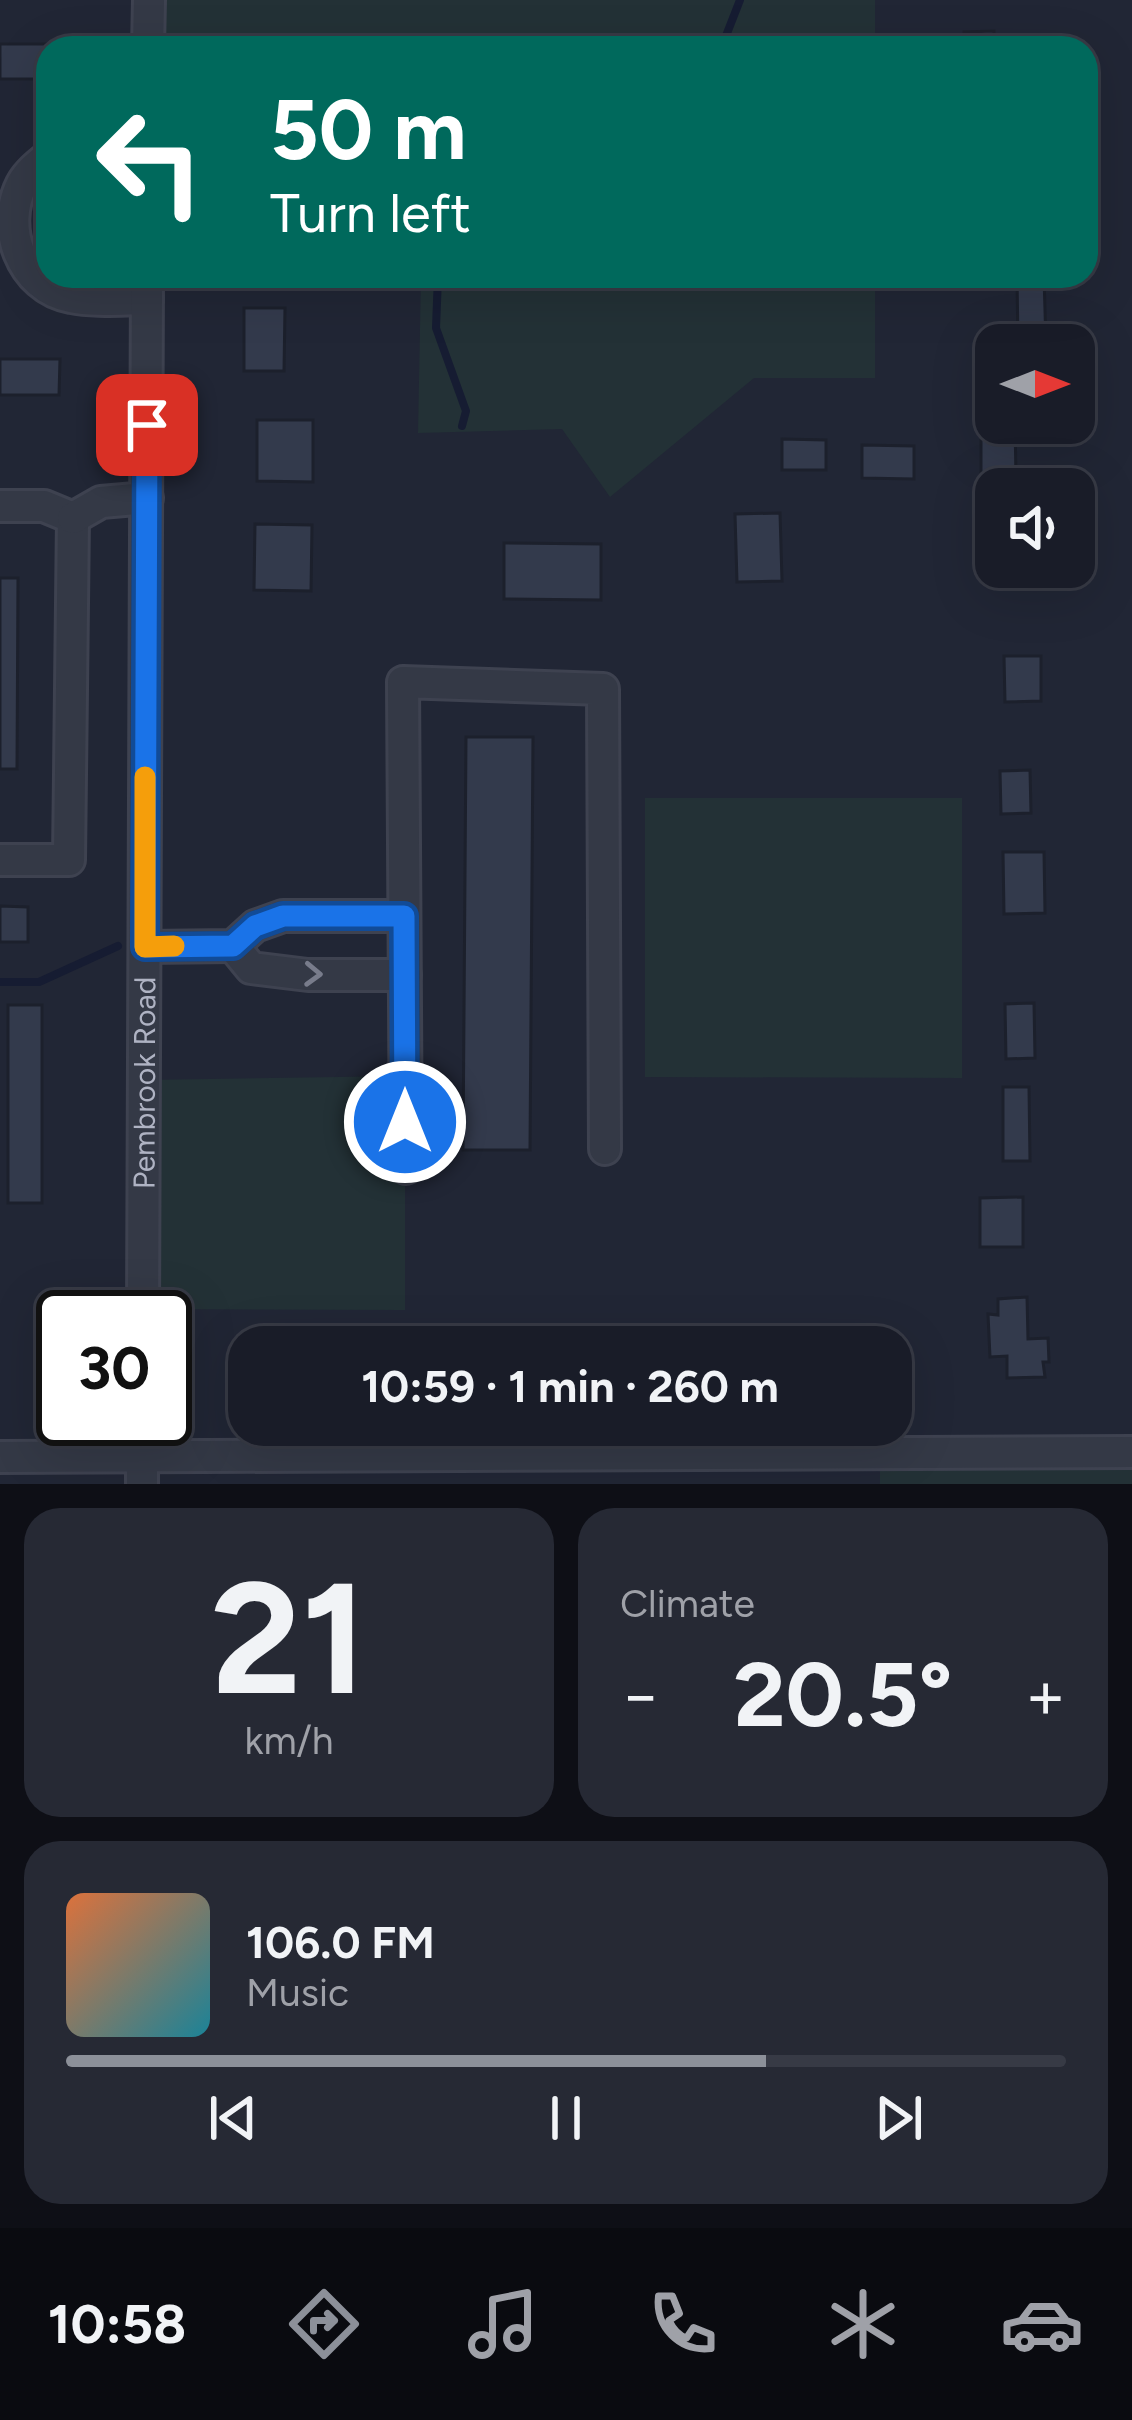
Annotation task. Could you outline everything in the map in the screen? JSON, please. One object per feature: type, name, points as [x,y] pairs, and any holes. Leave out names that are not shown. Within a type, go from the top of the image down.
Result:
[{"type":"street","points":[[148,0],[148,36]]},
{"type":"street","points":[[36,170],[19,189],[14,244],[22,266],[36,278]]},
{"type":"street","points":[[47,288],[70,297],[148,288]]},
{"type":"street","name":"Pembrook Road","points":[[143,1290],[148,288]]},
{"type":"street","points":[[73,518],[101,502],[147,498]]},
{"type":"street","points":[[0,506],[44,506],[73,518]]},
{"type":"street","points":[[0,860],[69,860],[73,518]]},
{"type":"street","points":[[406,1168],[404,682],[603,688],[605,1149]]},
{"type":"street","points":[[145,947],[233,946],[255,926],[283,916],[404,916]]},
{"type":"street","points":[[233,946],[251,968],[308,975],[405,975]]},
{"type":"street","points":[[0,1457],[142,1470],[575,1469],[1132,1452]]},
{"type":"shaded area","points":[[149,0],[875,0],[875,36],[148,36]]},
{"type":"shaded area","points":[[421,288],[875,288],[875,378],[754,378],[610,497],[562,429],[418,433]]},
{"type":"shaded area","points":[[645,798],[962,798],[962,1078],[645,1077]]},
{"type":"shaded area","points":[[405,1076],[405,1310],[192,1309],[192,1290],[143,1290],[144,1080]]},
{"type":"shaded area","points":[[880,1451],[1132,1452],[1132,1484],[880,1484]]},
{"type":"building","points":[[994,31],[994,36],[964,36],[964,32]]},
{"type":"building","points":[[0,44],[36,44],[36,79],[0,79]]},
{"type":"building","points":[[1017,288],[1044,288],[1045,324],[1018,324]]},
{"type":"building","points":[[244,308],[285,308],[284,371],[244,371]]},
{"type":"building","points":[[0,359],[60,359],[59,395],[0,395]]},
{"type":"building","points":[[257,420],[313,420],[313,482],[257,481]]},
{"type":"building","points":[[782,439],[826,440],[826,470],[782,470]]},
{"type":"building","points":[[981,444],[1015,444],[1016,468],[981,468]]},
{"type":"building","points":[[862,445],[914,446],[914,479],[862,478]]},
{"type":"building","points":[[780,513],[782,581],[737,582],[735,514]]},
{"type":"building","points":[[255,524],[312,525],[311,591],[254,590]]},
{"type":"building","points":[[504,543],[601,544],[601,600],[504,599]]},
{"type":"building","points":[[0,578],[18,578],[17,769],[0,769]]},
{"type":"building","points":[[1004,656],[1041,656],[1041,701],[1005,702]]},
{"type":"building","points":[[466,737],[533,737],[530,1150],[463,1150]]},
{"type":"building","points":[[1030,770],[1031,813],[1001,814],[1000,771]]},
{"type":"building","points":[[1003,852],[1044,852],[1045,913],[1004,914]]},
{"type":"building","points":[[0,906],[28,907],[28,942],[0,942]]},
{"type":"building","points":[[1034,1003],[1035,1058],[1006,1059],[1005,1004]]},
{"type":"building","points":[[8,1005],[42,1005],[42,1203],[8,1203]]},
{"type":"building","points":[[1003,1087],[1029,1087],[1030,1161],[1003,1161]]},
{"type":"building","points":[[1023,1197],[1023,1247],[980,1247],[980,1198]]},
{"type":"building","points":[[1027,1297],[1028,1339],[1048,1338],[1049,1362],[1043,1362],[1045,1377],[1007,1378],[1007,1356],[990,1357],[988,1314],[998,1315],[998,1299]]},
{"type":"waterway","points":[[726,36],[740,0]]},
{"type":"waterway","points":[[438,288],[436,328],[466,411],[462,426]]},
{"type":"waterway","points":[[0,982],[39,982],[118,946]]},
{"type":"slow traffic","points":[[145,777],[145,947],[174,946]]},
{"type":"route","points":[[147,425],[145,947],[233,946],[255,926],[283,916],[404,916],[405,1122]]}]
